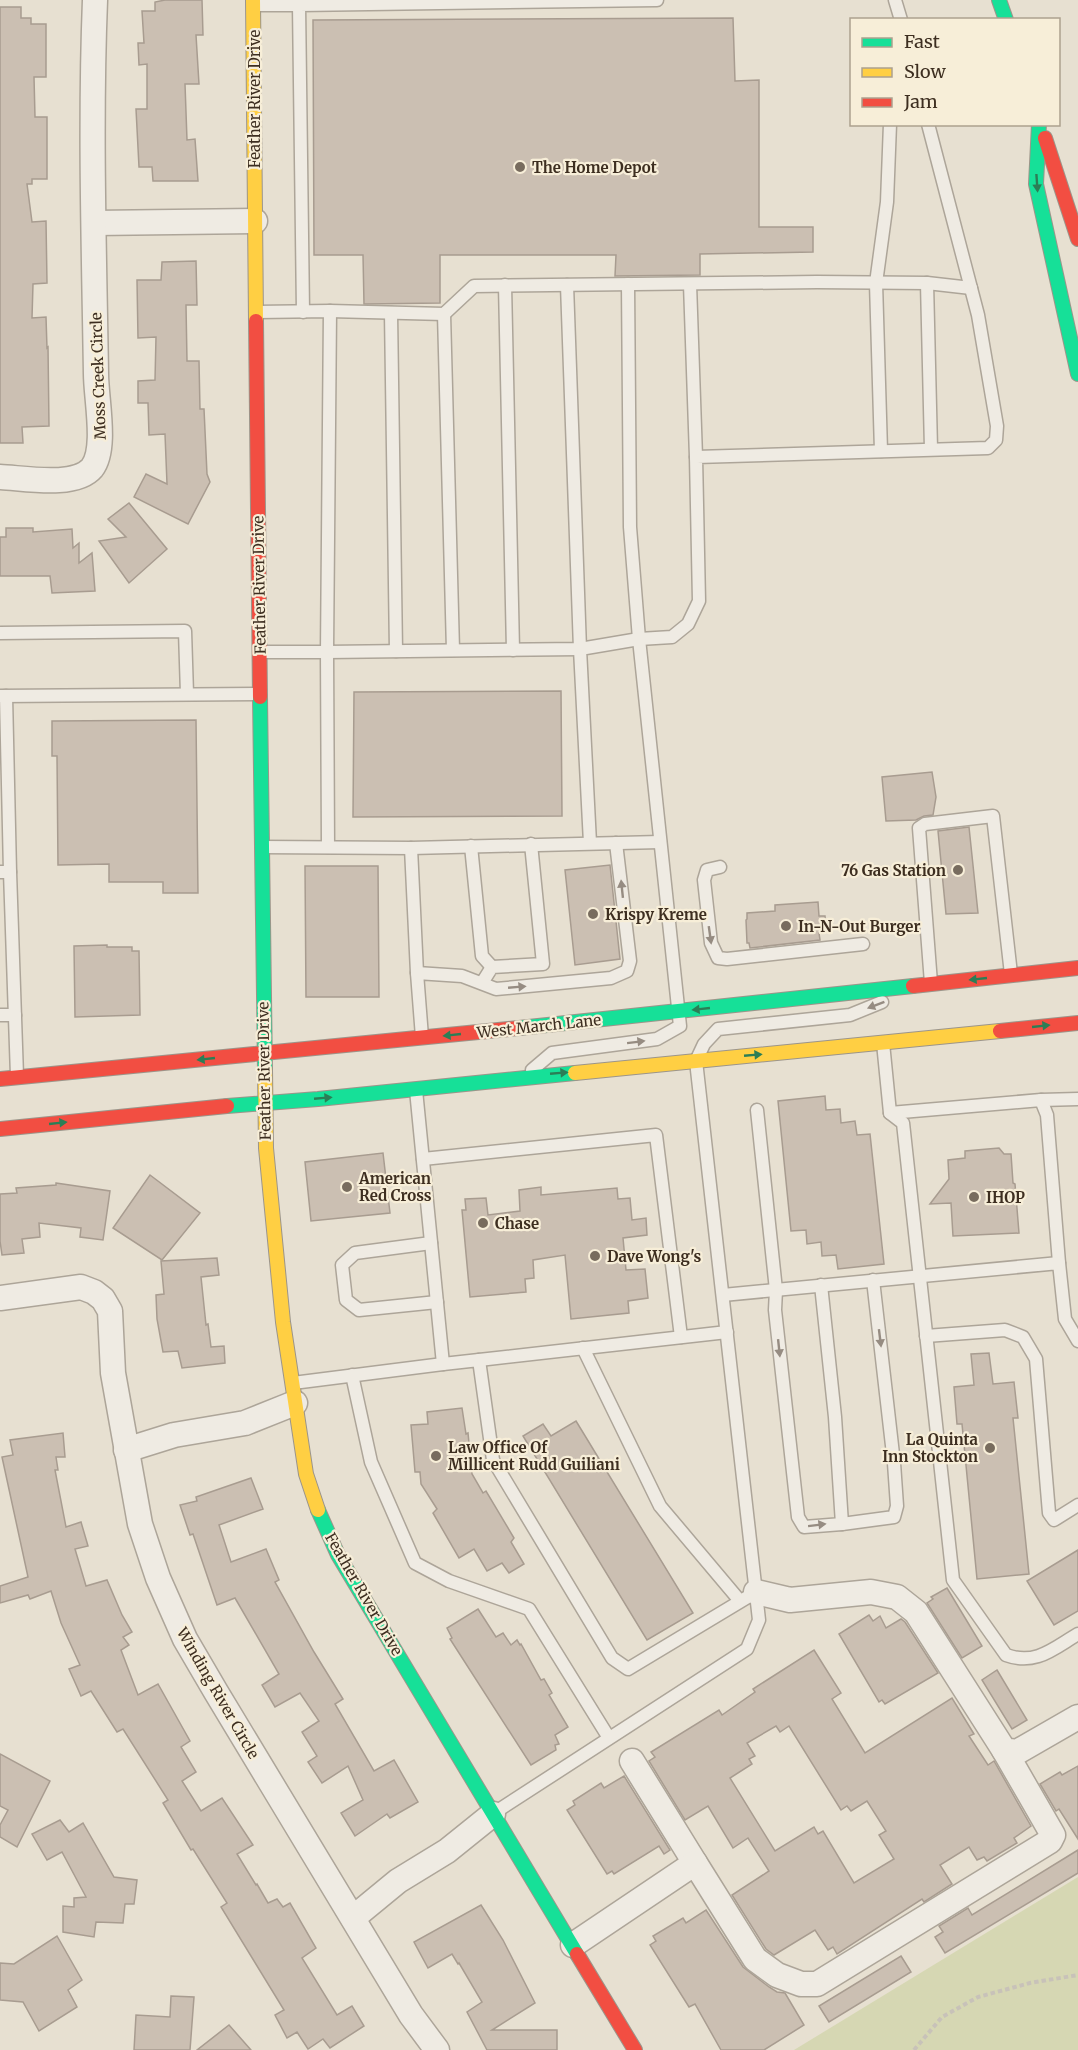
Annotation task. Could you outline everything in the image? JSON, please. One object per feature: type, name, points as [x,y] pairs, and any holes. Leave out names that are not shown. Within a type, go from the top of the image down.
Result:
[{"type":"main road","points":[[999,0],[1005,18]]},
{"type":"main road","name":"Feather River Drive","points":[[253,2],[265,1102],[268,1172],[283,1322],[306,1474],[322,1520],[338,1554],[635,2050]]},
{"type":"main road","points":[[1040,126],[1036,184],[1078,375]]},
{"type":"main road","points":[[1041,126],[1078,239]]},
{"type":"main road","name":"West March Lane","points":[[0,1079],[678,1012],[1078,968]]},
{"type":"main road","points":[[0,1129],[1078,1023]]},
{"type":"street","name":"Moss Creek Circle","points":[[0,477],[66,480],[78,478],[91,469],[98,458],[101,446],[96,397],[92,72],[95,0]]},
{"type":"street","points":[[94,223],[255,221]]},
{"type":"street","name":"Winding River Circle","points":[[0,1298],[75,1286],[94,1292],[103,1299],[110,1311],[113,1374],[126,1450],[140,1524],[158,1578],[185,1639],[411,2015],[437,2050]]},
{"type":"street","points":[[126,1450],[174,1435],[245,1423],[294,1393]]},
{"type":"street","points":[[632,1761],[755,1959],[777,1976],[801,1984],[817,1984],[1050,1841],[1053,1835],[1004,1750],[916,1612],[897,1597],[871,1592],[790,1600],[748,1596]]},
{"type":"street","points":[[1004,1750],[1017,1752],[1078,1717]]},
{"type":"street","points":[[353,1918],[398,1881],[447,1851],[493,1814]]},
{"type":"street","points":[[573,1945],[695,1863]]},
{"type":"lane","points":[[253,2],[299,4],[657,0]]},
{"type":"lane","points":[[894,18],[895,0]]},
{"type":"lane","points":[[895,0],[900,18]]},
{"type":"lane","points":[[299,4],[303,312]]},
{"type":"lane","points":[[881,451],[876,283],[887,202],[890,126]]},
{"type":"lane","points":[[696,457],[988,448],[996,440],[997,426],[978,315],[929,126]]},
{"type":"lane","points":[[256,312],[444,314],[474,286],[927,283],[970,288]]},
{"type":"lane","points":[[927,283],[931,449]]},
{"type":"lane","points":[[524,1077],[552,1053],[657,1040],[680,1026],[639,639],[630,527],[628,284]]},
{"type":"lane","points":[[260,652],[580,649],[639,639],[672,637],[688,624],[699,601],[690,284]]},
{"type":"lane","points":[[505,285],[513,650]]},
{"type":"lane","points":[[567,285],[580,649],[590,843]]},
{"type":"lane","points":[[328,847],[330,311]]},
{"type":"lane","points":[[391,313],[396,651]]},
{"type":"lane","points":[[444,314],[453,650]]},
{"type":"lane","points":[[0,633],[185,631],[187,694]]},
{"type":"lane","points":[[17,1078],[5,872],[3,696],[260,694]]},
{"type":"lane","points":[[748,1596],[727,1332],[696,1061],[704,1044],[718,1029],[850,1015],[931,984],[920,828],[925,824],[993,816],[1011,975]]},
{"type":"lane","points":[[261,847],[411,848],[660,842]]},
{"type":"lane","points":[[417,973],[462,976],[496,989],[611,978],[627,971],[630,961],[616,843]]},
{"type":"lane","points":[[492,967],[543,964],[531,844]]},
{"type":"lane","points":[[471,846],[482,956],[492,967]]},
{"type":"lane","points":[[411,848],[422,1038]]},
{"type":"lane","points":[[720,867],[707,870],[704,880],[711,943],[718,957],[727,959],[863,944]]},
{"type":"lane","points":[[482,983],[492,967]]},
{"type":"lane","points":[[0,1015],[15,1015]]},
{"type":"lane","points":[[883,1043],[890,1113],[903,1123],[953,1580],[1006,1656],[1018,1660],[1037,1658],[1078,1634]]},
{"type":"lane","points":[[416,1088],[443,1364]]},
{"type":"lane","points":[[890,1113],[1078,1099]]},
{"type":"lane","points":[[1041,1100],[1047,1115],[1065,1319],[1078,1341]]},
{"type":"lane","points":[[757,1110],[776,1290],[775,1310],[798,1518],[804,1527],[894,1517],[897,1506],[894,1463],[873,1280]]},
{"type":"lane","points":[[423,1159],[656,1135],[681,1337]]},
{"type":"lane","points":[[431,1243],[355,1252],[342,1265],[346,1300],[358,1310],[437,1302]]},
{"type":"lane","points":[[723,1295],[1059,1263]]},
{"type":"lane","points":[[821,1285],[835,1417],[842,1524]]},
{"type":"lane","points":[[926,1336],[1005,1330],[1023,1337],[1036,1359],[1049,1513],[1054,1520],[1078,1505]]},
{"type":"lane","points":[[294,1393],[352,1376],[727,1332]]},
{"type":"lane","points":[[493,1814],[747,1649],[759,1620],[748,1596],[660,1506],[583,1348]]},
{"type":"lane","points":[[479,1360],[493,1460],[612,1658],[628,1669],[748,1596]]},
{"type":"lane","points":[[352,1376],[371,1462],[415,1563],[449,1581],[529,1609],[609,1738]]},
{"type":"path","points":[[914,2050],[942,2017],[978,1996],[1030,1983],[1078,1975]]},
{"type":"green space","points":[[1078,1877],[1078,2050],[794,2050]]},
{"type":"building","points":[[202,0],[203,35],[196,35],[199,84],[185,84],[187,140],[195,139],[198,181],[153,181],[152,167],[139,167],[136,109],[147,109],[147,64],[139,65],[138,43],[144,43],[142,11],[155,11],[155,2]]},
{"type":"building","points":[[0,7],[21,7],[21,18],[31,18],[31,24],[46,24],[46,77],[34,77],[35,117],[47,117],[47,179],[32,179],[32,184],[27,184],[32,222],[46,221],[47,283],[33,284],[32,318],[46,317],[49,426],[22,427],[23,443],[0,443]]},
{"type":"building","name":"The Home Depot","points":[[733,18],[735,81],[759,80],[759,227],[813,227],[813,252],[700,254],[700,275],[615,276],[616,255],[440,255],[440,303],[365,304],[363,255],[314,255],[313,20]]},
{"type":"building","points":[[196,261],[197,305],[186,305],[187,361],[199,361],[200,409],[204,409],[207,474],[210,482],[188,524],[134,497],[146,474],[167,484],[165,434],[149,435],[148,403],[138,403],[138,381],[155,380],[156,337],[138,338],[137,280],[161,280],[162,262]]},
{"type":"building","points":[[129,503],[167,549],[129,583],[99,541],[126,537],[108,519]]},
{"type":"building","points":[[6,528],[33,528],[33,532],[72,529],[73,548],[79,543],[79,563],[92,553],[95,591],[52,593],[50,576],[0,576],[0,537],[6,537]]},
{"type":"building","points":[[561,691],[562,816],[353,817],[354,692]]},
{"type":"building","points":[[196,720],[198,893],[163,893],[163,882],[109,882],[109,864],[58,865],[57,756],[52,756],[52,721]]},
{"type":"building","points":[[932,772],[936,797],[933,815],[916,820],[886,821],[882,777]]},
{"type":"building","name":"76 Gas Station","points":[[969,827],[978,913],[946,914],[938,831]]},
{"type":"building","name":"Krispy Kreme","points":[[610,865],[620,959],[575,965],[565,870]]},
{"type":"building","points":[[305,866],[378,866],[379,997],[306,997]]},
{"type":"building","name":"In-N-Out Burger","points":[[818,902],[819,916],[825,916],[826,932],[819,933],[820,940],[750,948],[747,943],[747,913],[775,911],[775,905]]},
{"type":"building","points":[[107,945],[107,947],[132,947],[132,951],[139,951],[140,1015],[75,1017],[74,946]]},
{"type":"building","points":[[825,1096],[826,1110],[840,1109],[841,1123],[855,1121],[857,1135],[870,1134],[884,1264],[838,1269],[836,1255],[822,1256],[821,1242],[807,1244],[806,1230],[791,1231],[778,1101]]},
{"type":"building","name":"IHOP","points":[[999,1148],[1004,1154],[1011,1154],[1019,1233],[953,1236],[951,1203],[930,1204],[949,1179],[948,1160],[965,1158],[965,1151]]},
{"type":"building","name":"American Red Cross","points":[[383,1153],[390,1213],[311,1221],[305,1162]]},
{"type":"building","points":[[150,1175],[200,1213],[162,1260],[113,1228]]},
{"type":"building","points":[[56,1183],[110,1191],[103,1240],[80,1237],[81,1228],[39,1223],[40,1237],[22,1239],[24,1253],[2,1255],[0,1194],[17,1193],[16,1188],[56,1185]]},
{"type":"building","points":[[541,1187],[541,1195],[617,1188],[618,1199],[630,1198],[632,1220],[646,1218],[647,1235],[623,1238],[626,1270],[645,1269],[648,1298],[628,1301],[629,1313],[571,1319],[565,1255],[533,1260],[534,1278],[525,1279],[526,1292],[470,1297],[462,1210],[466,1210],[465,1199],[486,1198],[488,1215],[520,1211],[519,1190]]},
{"type":"building","points":[[217,1258],[219,1275],[201,1277],[206,1325],[208,1324],[211,1347],[224,1346],[225,1363],[182,1368],[178,1351],[163,1352],[157,1319],[156,1295],[164,1294],[161,1261]]},
{"type":"building","name":"La Quinta Inn Stockton","points":[[989,1353],[993,1384],[1014,1382],[1018,1418],[1013,1418],[1029,1574],[977,1579],[962,1424],[957,1424],[954,1387],[974,1385],[971,1354]]},
{"type":"building","points":[[462,1408],[466,1434],[468,1433],[472,1474],[483,1493],[486,1491],[514,1538],[511,1542],[524,1564],[509,1573],[502,1563],[487,1571],[474,1549],[459,1558],[433,1513],[437,1509],[421,1484],[420,1472],[415,1472],[411,1425],[428,1424],[427,1412]]},
{"type":"building","points":[[576,1421],[693,1613],[647,1640],[523,1436],[543,1424],[551,1436]]},
{"type":"building","points":[[63,1433],[65,1457],[56,1457],[58,1470],[55,1470],[66,1527],[81,1522],[88,1546],[75,1549],[86,1586],[107,1580],[132,1632],[123,1637],[129,1645],[121,1650],[138,1695],[158,1684],[190,1741],[181,1747],[196,1772],[182,1781],[201,1811],[222,1798],[253,1845],[237,1854],[256,1885],[268,1903],[277,1899],[283,1907],[290,1903],[316,1948],[302,1958],[337,2015],[352,2006],[364,2026],[330,2048],[323,2039],[308,2049],[297,2032],[287,2038],[275,2015],[284,2010],[221,1907],[227,1903],[163,1803],[168,1800],[123,1729],[117,1732],[91,1691],[81,1696],[69,1669],[80,1665],[61,1623],[51,1591],[30,1599],[28,1595],[0,1603],[0,1586],[28,1577],[2,1457],[13,1455],[10,1440]]},
{"type":"building","points":[[251,1478],[263,1509],[219,1525],[231,1562],[266,1549],[279,1580],[275,1582],[343,1699],[335,1704],[374,1771],[394,1760],[418,1802],[390,1818],[387,1814],[355,1836],[341,1813],[363,1800],[348,1766],[322,1783],[308,1762],[317,1756],[302,1732],[319,1721],[300,1693],[275,1707],[262,1685],[279,1674],[235,1598],[217,1605],[193,1534],[190,1535],[180,1505],[197,1501],[196,1497]]},
{"type":"building","points":[[1078,1550],[1078,1611],[1054,1625],[1027,1581]]},
{"type":"building","points":[[947,1588],[982,1646],[962,1658],[927,1603],[933,1599],[931,1597]]},
{"type":"building","points":[[478,1609],[496,1637],[503,1633],[511,1645],[517,1640],[521,1644],[541,1680],[544,1679],[552,1693],[549,1695],[568,1727],[555,1735],[559,1744],[555,1745],[556,1750],[531,1765],[450,1639],[452,1638],[447,1628]]},
{"type":"building","points":[[869,1615],[873,1621],[880,1616],[886,1628],[901,1619],[905,1622],[938,1673],[885,1704],[882,1700],[879,1702],[839,1634]]},
{"type":"building","points":[[814,1650],[841,1693],[832,1699],[865,1753],[952,1698],[974,1734],[969,1736],[988,1765],[994,1761],[1031,1826],[1014,1838],[1017,1843],[987,1861],[984,1857],[977,1860],[969,1847],[940,1865],[952,1884],[924,1902],[922,1899],[837,1954],[833,1947],[828,1950],[815,1930],[774,1955],[766,1949],[732,1895],[769,1871],[748,1838],[733,1848],[708,1806],[685,1820],[649,1761],[655,1757],[651,1752],[719,1710],[722,1715],[755,1692],[753,1689]],"holes":[[[776,1726],[780,1732],[789,1726],[841,1810],[847,1806],[851,1811],[867,1801],[886,1831],[879,1835],[894,1859],[854,1883],[823,1831],[818,1834],[814,1827],[775,1851],[730,1778],[752,1764],[749,1759],[755,1756],[747,1743]]]},
{"type":"building","points":[[997,1670],[1027,1720],[1012,1729],[982,1680]]},
{"type":"building","points":[[0,1754],[50,1781],[17,1847],[0,1837],[0,1825],[8,1810],[0,1806]]},
{"type":"building","points":[[1078,1766],[1078,1839],[1059,1809],[1056,1811],[1040,1784],[1060,1772],[1062,1775]]},
{"type":"building","points":[[624,1776],[670,1850],[664,1854],[659,1846],[614,1874],[612,1871],[607,1874],[567,1810],[575,1805],[573,1801],[601,1783],[604,1788]]},
{"type":"building","points":[[60,1820],[69,1832],[83,1823],[114,1877],[137,1880],[134,1904],[125,1904],[123,1923],[96,1922],[94,1937],[63,1932],[63,1906],[74,1907],[74,1898],[86,1897],[62,1852],[47,1860],[32,1834]]},
{"type":"building","points":[[1078,1850],[1078,1873],[945,1953],[935,1937],[943,1932],[939,1926],[968,1908],[972,1915]]},
{"type":"building","points":[[481,1905],[503,1940],[535,2003],[492,2030],[557,2030],[557,2050],[487,2050],[467,2012],[482,2002],[459,1963],[452,1954],[428,1968],[414,1942]]},
{"type":"building","points":[[706,1910],[743,1967],[777,1992],[785,1993],[804,2025],[764,2050],[721,2050],[695,2004],[689,2007],[650,1945],[656,1941],[653,1936],[683,1918],[686,1923]]},
{"type":"building","points":[[57,1936],[82,1980],[68,1990],[77,2007],[39,2031],[23,2002],[0,2000],[0,1963],[14,1964]]},
{"type":"building","points":[[901,1956],[911,1972],[829,2022],[819,2006]]},
{"type":"building","points":[[171,1996],[194,1997],[190,2050],[134,2050],[136,2015],[170,2017]]},
{"type":"building","points":[[229,2025],[251,2050],[197,2050]]},
{"type":"traffic: fast","points":[[999,0],[1005,18]]},
{"type":"traffic: fast","points":[[1039,126],[1036,184],[1078,374]]},
{"type":"traffic: fast","points":[[260,697],[265,1070]]},
{"type":"traffic: fast","points":[[519,1028],[913,986]]},
{"type":"traffic: fast","points":[[227,1106],[575,1073]]},
{"type":"traffic: fast","points":[[318,1510],[338,1555],[577,1954]]},
{"type":"traffic: slow","points":[[253,0],[256,321]]},
{"type":"traffic: slow","points":[[575,1073],[1000,1031]]},
{"type":"traffic: slow","points":[[265,1070],[266,1148],[283,1322],[306,1474],[318,1510]]},
{"type":"traffic: jam","points":[[1045,138],[1078,239]]},
{"type":"traffic: jam","points":[[256,321],[260,697]]},
{"type":"traffic: jam","points":[[913,986],[1078,968]]},
{"type":"traffic: jam","points":[[1000,1031],[1078,1023]]},
{"type":"traffic: jam","points":[[0,1079],[519,1028]]},
{"type":"traffic: jam","points":[[0,1129],[227,1106]]},
{"type":"traffic: jam","points":[[577,1954],[635,2050]]},
{"type":"place","name":"The Home Depot","points":[[520,167]]},
{"type":"place","name":"76 Gas Station","points":[[958,870]]},
{"type":"place","name":"Krispy Kreme","points":[[593,914]]},
{"type":"place","name":"In-N-Out Burger","points":[[786,926]]},
{"type":"place","name":"American Red Cross","points":[[347,1187]]},
{"type":"place","name":"IHOP","points":[[974,1197]]},
{"type":"place","name":"Chase","points":[[483,1223]]},
{"type":"place","name":"Dave Wong's","points":[[595,1256]]},
{"type":"place","name":"La Quinta Inn Stockton","points":[[990,1448]]},
{"type":"place","name":"Law Office Of Millicent Rudd Guiliani","points":[[436,1456]]}]
